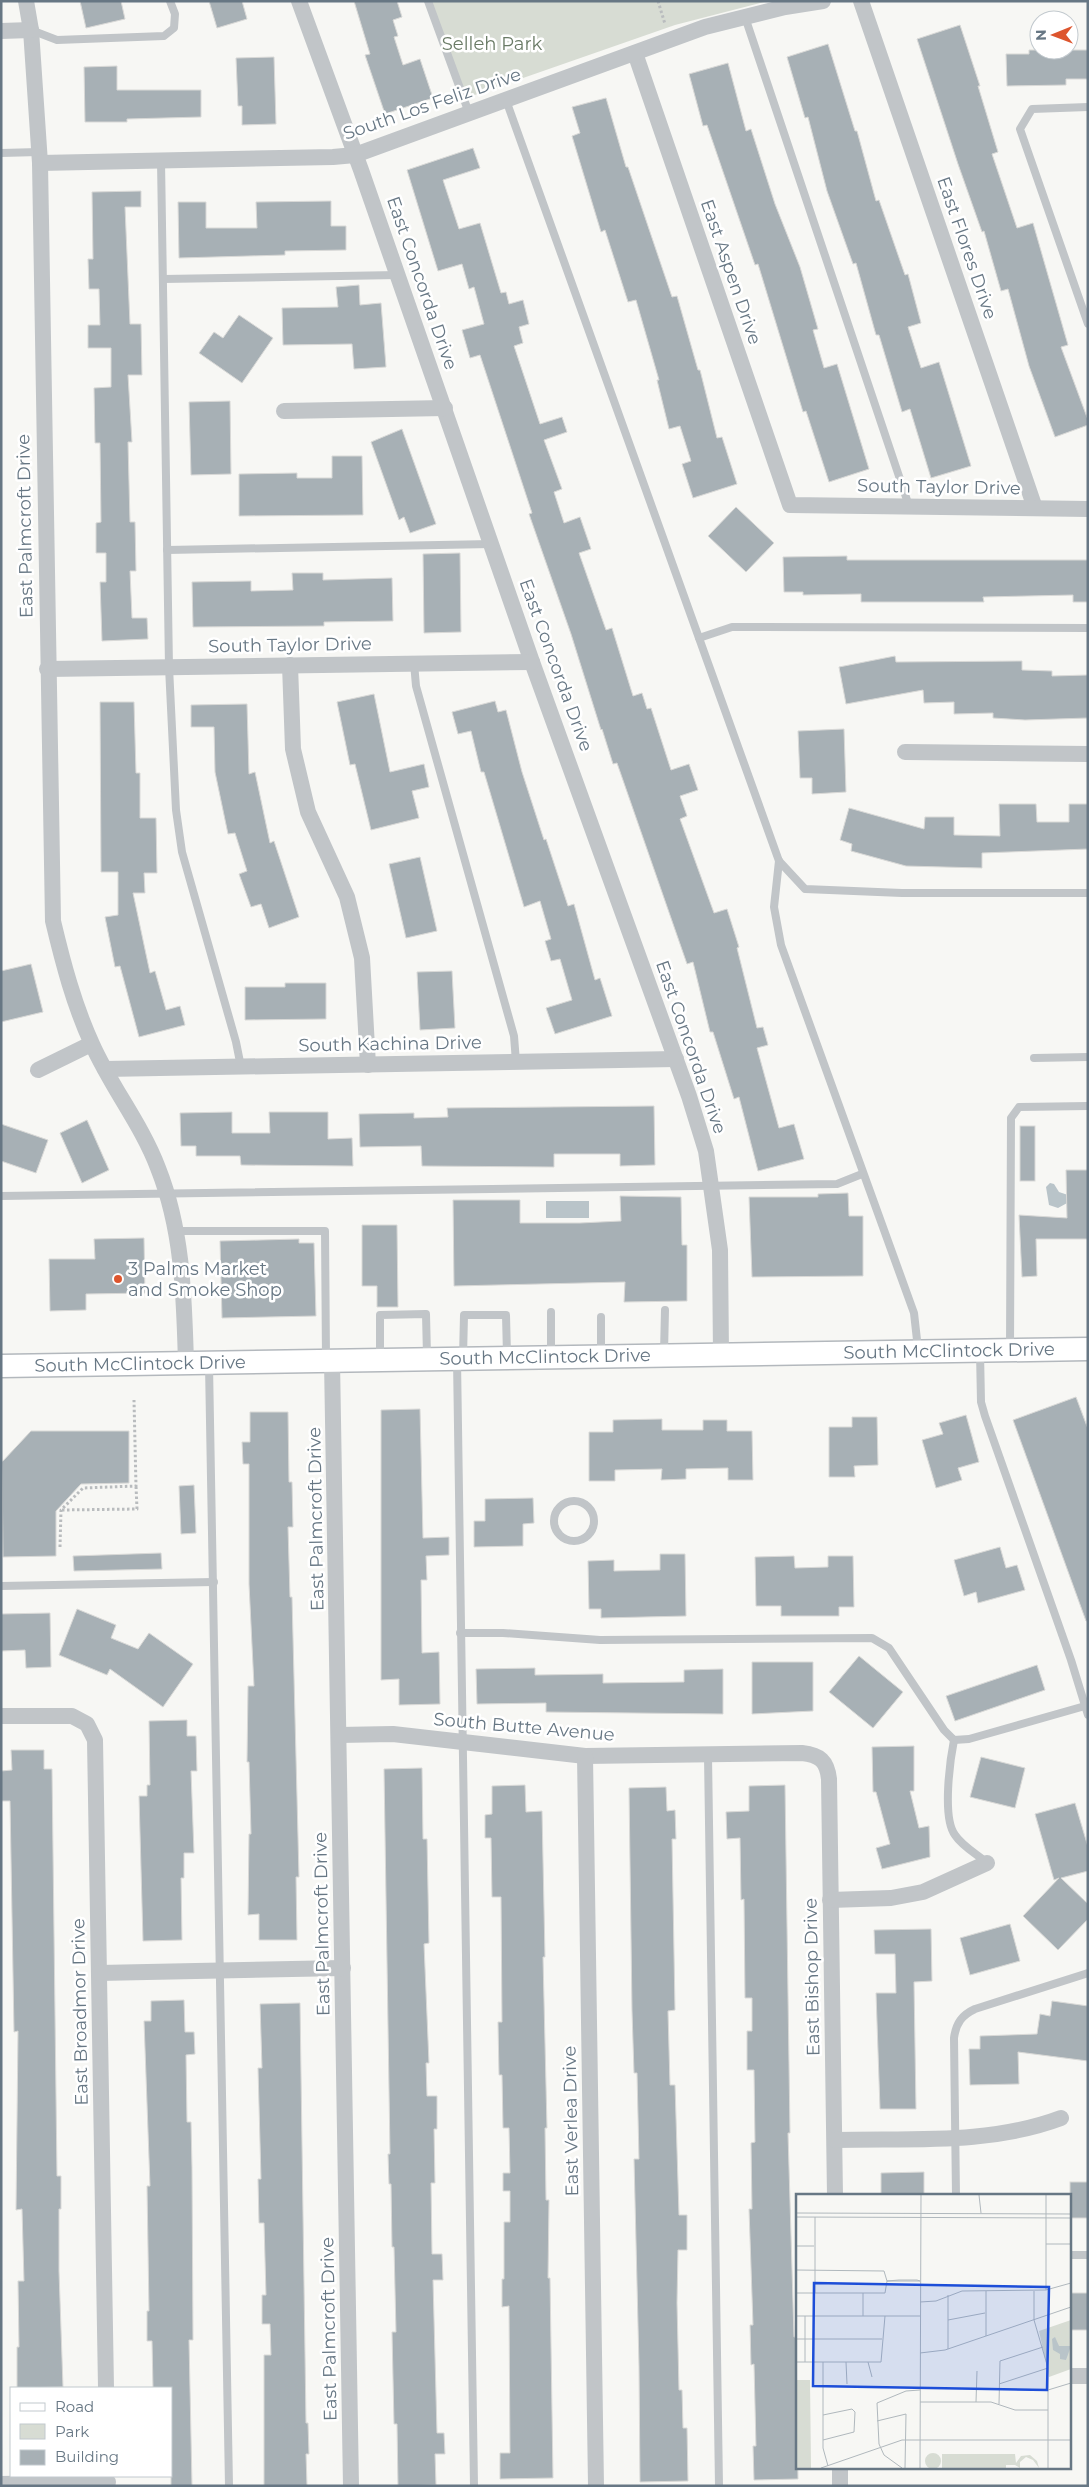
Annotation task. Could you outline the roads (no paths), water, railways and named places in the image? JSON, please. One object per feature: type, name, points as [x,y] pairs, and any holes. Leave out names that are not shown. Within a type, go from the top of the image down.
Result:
[{"type":"main road","name":"South McClintock Drive","points":[[1,1366],[1088,1349]]},
{"type":"street","name":"East Palmcroft Drive","points":[[26,1],[31,30],[39,157],[53,921],[71,988],[92,1044],[158,1167],[167,1194],[176,1231],[184,1299],[186,1363]]},
{"type":"street","name":"East Concorda Drive","points":[[298,1],[398,275],[532,662],[676,1060],[706,1151],[720,1250],[721,1354]]},
{"type":"street","name":"South Los Feliz Drive","points":[[39,157],[161,161],[354,155],[705,28],[746,17],[824,1]]},
{"type":"street","name":"East Flores Drive","points":[[861,1],[1035,508]]},
{"type":"street","points":[[1,31],[31,30]]},
{"type":"street","name":"East Aspen Drive","points":[[635,52],[790,505]]},
{"type":"street","points":[[284,411],[445,408]]},
{"type":"street","name":"South Taylor Drive","points":[[790,505],[1088,509]]},
{"type":"street","name":"South Taylor Drive","points":[[47,669],[532,662]]},
{"type":"street","points":[[290,665],[294,749],[308,812],[347,897],[362,958],[368,1065]]},
{"type":"street","points":[[905,752],[1088,754]]},
{"type":"street","points":[[38,1070],[92,1044]]},
{"type":"street","name":"South Kachina Drive","points":[[105,1069],[676,1060]]},
{"type":"street","name":"East Palmcroft Drive","points":[[329,1361],[340,1736],[351,2486]]},
{"type":"street","name":"East Broadmor Drive","points":[[1,1716],[72,1716],[87,1724],[92,1731],[96,1748],[106,2387]]},
{"type":"street","name":"South Butte Avenue","points":[[340,1736],[393,1734],[585,1756],[708,1756],[802,1753],[817,1756],[823,1760]]},
{"type":"street","name":"East Verlea Drive","points":[[585,1756],[596,2486]]},
{"type":"street","name":"East Bishop Drive","points":[[823,1760],[829,1779],[835,2194]]},
{"type":"street","points":[[830,1900],[891,1898],[923,1892],[988,1863]]},
{"type":"street","points":[[99,1972],[343,1968]]},
{"type":"street","points":[[835,2140],[956,2138],[1006,2134],[1061,2118]]},
{"type":"street","points":[[1072,2376],[1088,2376]]},
{"type":"street","points":[[840,2470],[840,2486]]},
{"type":"street","points":[[1,2484],[108,2481]]},
{"type":"lane","points":[[31,30],[57,40],[164,36],[174,28],[175,14],[170,1]]},
{"type":"lane","points":[[428,1],[469,113]]},
{"type":"lane","points":[[746,17],[909,506]]},
{"type":"lane","points":[[506,100],[779,861],[805,889],[902,893],[1088,893]]},
{"type":"lane","points":[[1088,107],[1032,109],[1020,128],[1088,324]]},
{"type":"lane","points":[[1,153],[39,157]]},
{"type":"lane","points":[[161,161],[169,667],[176,810],[182,852],[236,1042],[241,1067]]},
{"type":"lane","points":[[163,279],[398,275]]},
{"type":"lane","points":[[167,550],[492,544]]},
{"type":"lane","points":[[699,638],[732,627],[1088,628]]},
{"type":"lane","points":[[414,663],[416,686],[514,1036],[516,1062]]},
{"type":"lane","points":[[779,861],[774,907],[781,945],[862,1174],[914,1313],[918,1351]]},
{"type":"lane","points":[[1034,1058],[1088,1057]]},
{"type":"lane","points":[[1010,1350],[1011,1118],[1019,1108],[1088,1106]]},
{"type":"lane","points":[[1,1196],[712,1184],[837,1184],[862,1174]]},
{"type":"lane","points":[[176,1231],[324,1231],[329,1361]]},
{"type":"lane","points":[[664,1355],[665,1310]]},
{"type":"lane","points":[[550,1312],[551,1357]]},
{"type":"lane","points":[[380,1360],[380,1315],[426,1314],[427,1359]]},
{"type":"lane","points":[[474,2486],[460,1633],[460,1359],[464,1315],[506,1315],[507,1358]]},
{"type":"lane","points":[[601,1317],[601,1356]]},
{"type":"lane","points":[[980,1350],[981,1402],[984,1416],[1071,1660],[1088,1715]]},
{"type":"lane","points":[[208,1363],[214,1582],[228,2486]]},
{"type":"lane","points":[[574,1500],[589,1507],[595,1522],[588,1536],[573,1542],[559,1535],[553,1520],[560,1506],[566,1501],[574,1500]]},
{"type":"lane","points":[[1,1586],[214,1582]]},
{"type":"lane","points":[[460,1633],[502,1633],[600,1640],[872,1638],[889,1648],[944,1730],[954,1740],[969,1739],[1085,1706]]},
{"type":"lane","points":[[954,1740],[948,1772],[950,1818],[954,1835],[988,1863]]},
{"type":"lane","points":[[708,1756],[719,2486]]},
{"type":"lane","points":[[956,2194],[954,2038],[955,2029],[960,2019],[975,2009],[1088,1973]]},
{"type":"lane","points":[[1072,2255],[1088,2255]]},
{"type":"place","name":"3 Palms Market and Smoke Shop","points":[[118,1279]]},
{"type":"park label","name":"Selleh Park","points":[[492,44]]}]
